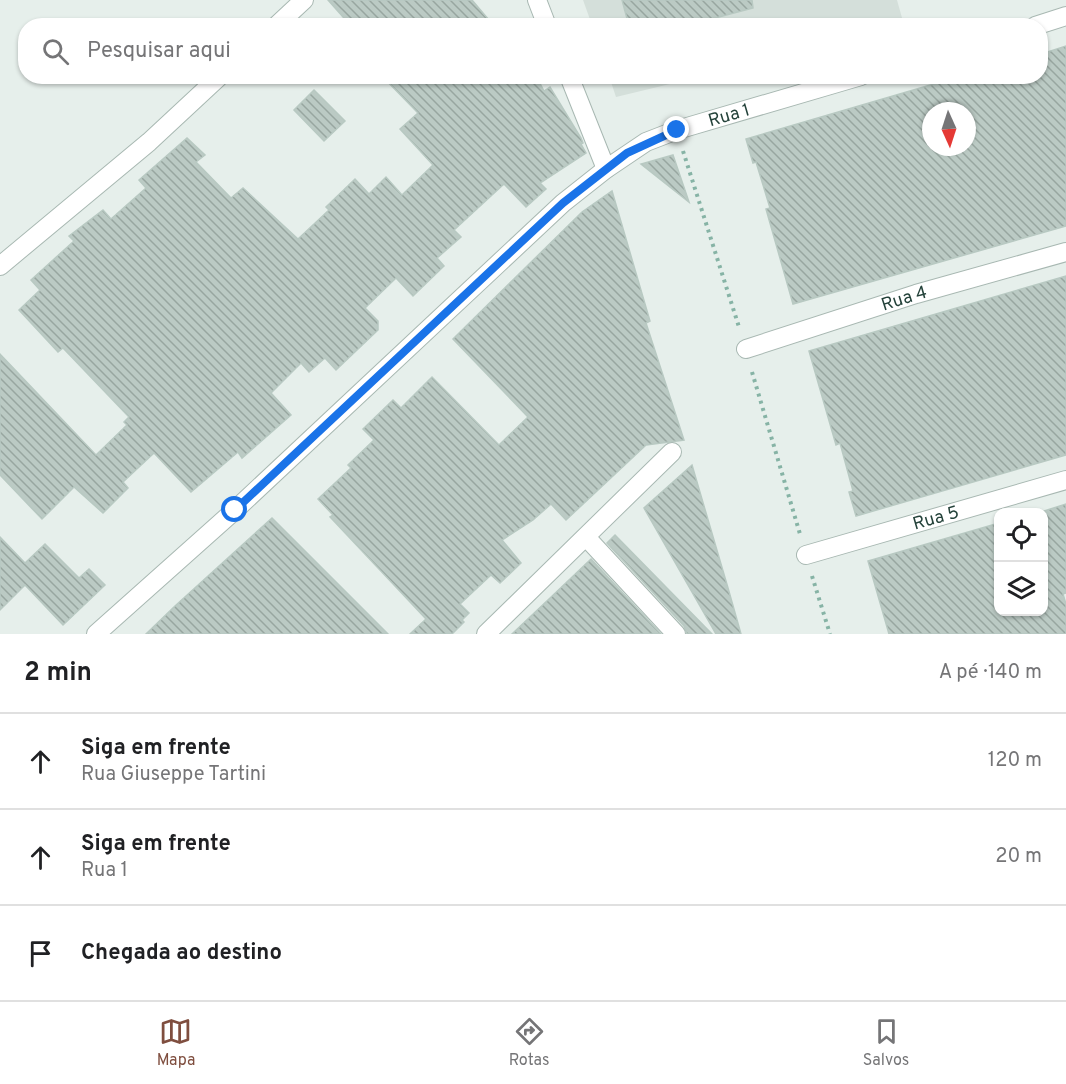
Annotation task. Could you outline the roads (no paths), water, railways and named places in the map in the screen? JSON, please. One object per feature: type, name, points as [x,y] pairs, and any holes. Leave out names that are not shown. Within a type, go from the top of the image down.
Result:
[{"type":"street","points":[[285,18],[304,0]]},
{"type":"street","points":[[537,0],[544,18]]},
{"type":"street","points":[[1048,22],[1066,16]]},
{"type":"street","points":[[0,266],[149,142],[211,84]]},
{"type":"street","points":[[572,84],[606,169]]},
{"type":"street","name":"Rua 1","points":[[96,634],[235,510],[563,203],[606,169],[646,142],[677,130],[834,84]]},
{"type":"street","name":"Rua 4","points":[[746,349],[916,294],[1066,252]]},
{"type":"street","points":[[486,634],[672,452]]},
{"type":"street","name":"Rua 5","points":[[806,555],[1066,480]]},
{"type":"street","points":[[586,537],[676,634]]}]
